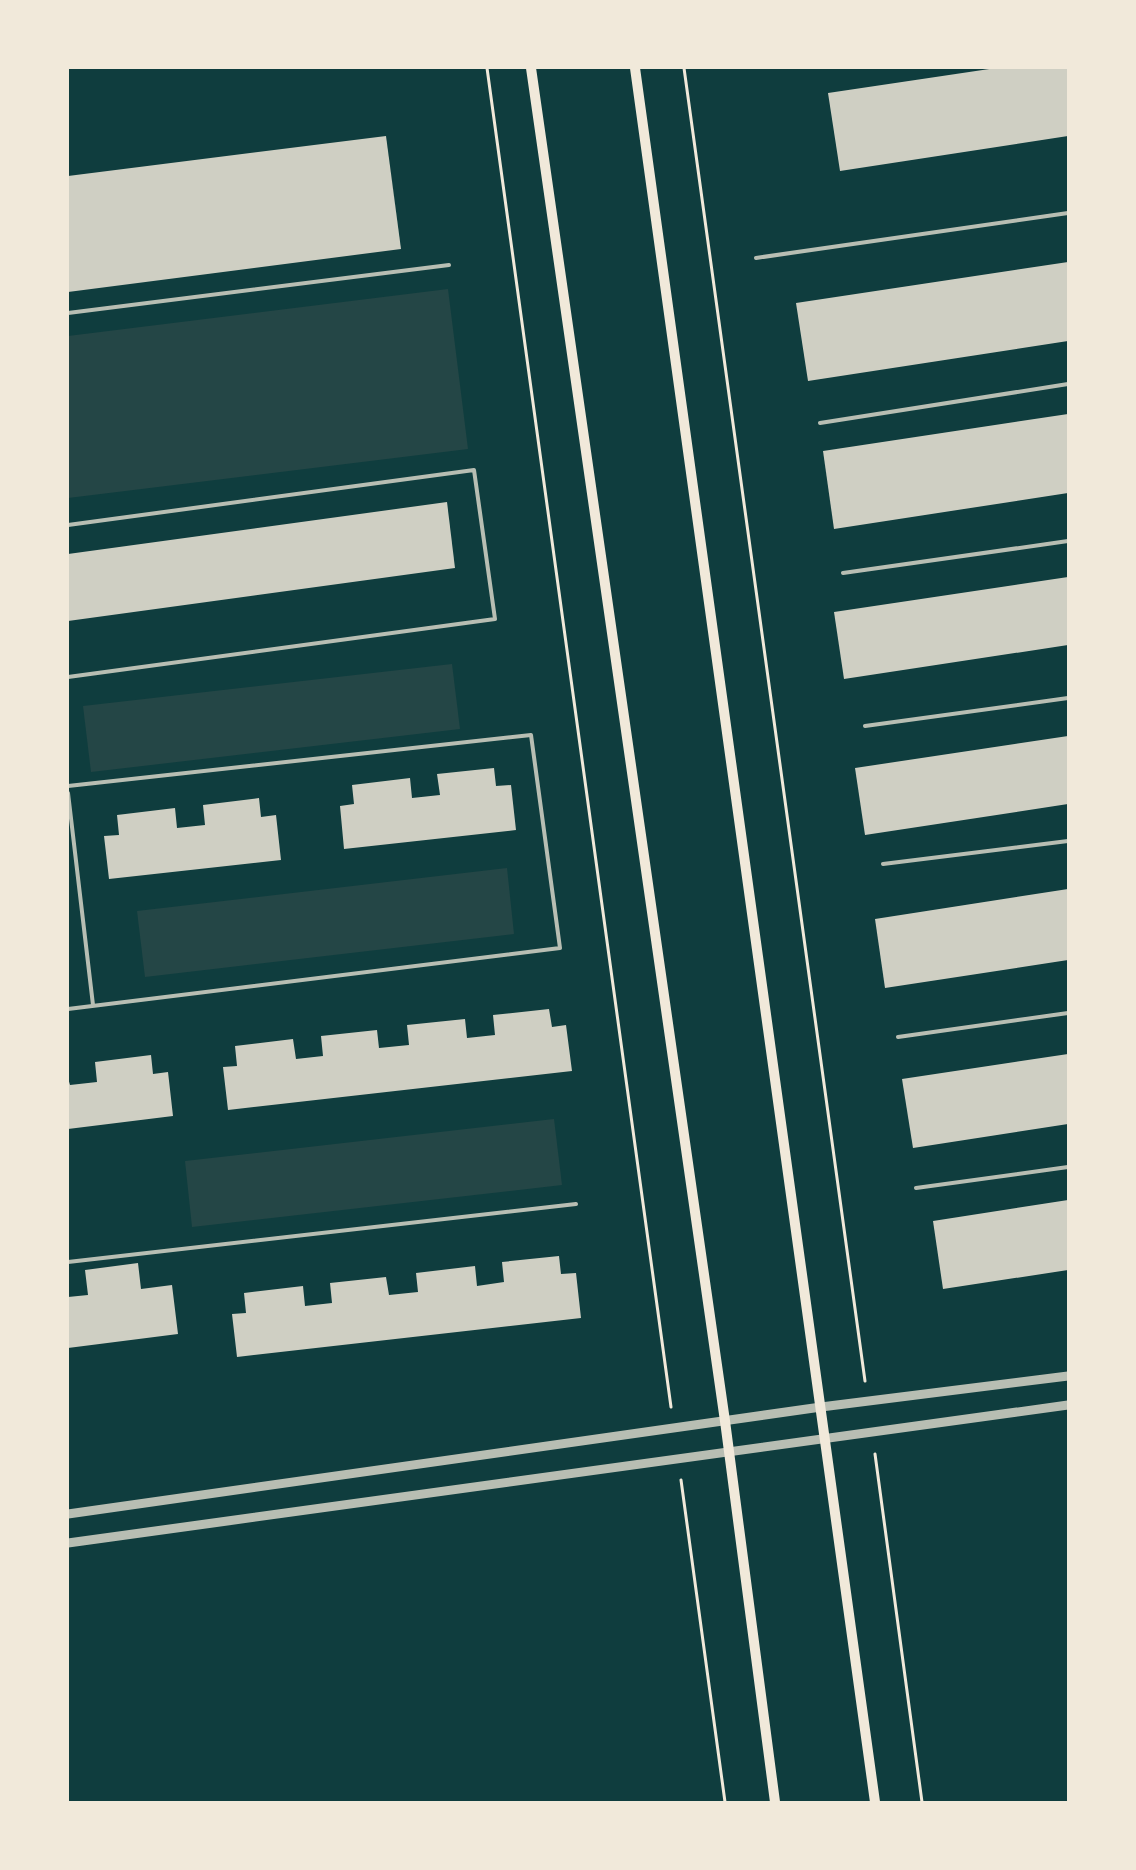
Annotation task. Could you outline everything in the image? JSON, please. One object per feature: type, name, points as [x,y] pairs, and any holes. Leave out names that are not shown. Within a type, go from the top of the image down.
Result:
[{"type":"main road","points":[[531,68],[725,1421],[775,1802]]},
{"type":"main road","points":[[635,68],[874,1802]]},
{"type":"street","points":[[68,1514],[821,1407],[1068,1376]]},
{"type":"street","points":[[68,1543],[825,1437],[1068,1405]]},
{"type":"lane","points":[[756,258],[1068,213]]},
{"type":"lane","points":[[68,312],[449,265]]},
{"type":"lane","points":[[820,422],[1068,384]]},
{"type":"lane","points":[[68,526],[474,470],[495,619],[68,677]]},
{"type":"lane","points":[[844,573],[1068,542]]},
{"type":"lane","points":[[865,726],[1068,698]]},
{"type":"lane","points":[[68,786],[531,735],[560,948],[68,1008]]},
{"type":"lane","points":[[68,793],[93,1006]]},
{"type":"lane","points":[[883,864],[1068,841]]},
{"type":"lane","points":[[898,1037],[1068,1013]]},
{"type":"lane","points":[[916,1188],[1068,1167]]},
{"type":"lane","points":[[68,1262],[576,1204]]},
{"type":"path","points":[[487,68],[674,1428]]},
{"type":"path","points":[[684,68],[868,1401]]},
{"type":"path","points":[[872,1431],[922,1802]]},
{"type":"path","points":[[678,1458],[725,1802]]},
{"type":"shaded area","points":[[448,289],[468,449],[68,498],[68,336]]},
{"type":"shaded area","points":[[452,664],[460,729],[91,772],[83,706]]},
{"type":"shaded area","points":[[507,868],[514,934],[145,977],[137,911]]},
{"type":"shaded area","points":[[554,1119],[562,1185],[192,1227],[185,1161]]},
{"type":"building","points":[[996,68],[1068,68],[1068,136],[840,171],[828,93]]},
{"type":"building","points":[[386,136],[401,249],[68,292],[68,176]]},
{"type":"building","points":[[1068,262],[1068,341],[808,381],[796,303]]},
{"type":"building","points":[[1068,414],[1068,493],[834,529],[823,451]]},
{"type":"building","points":[[447,502],[455,568],[68,621],[68,554]]},
{"type":"building","points":[[1068,577],[1068,645],[844,679],[834,612]]},
{"type":"building","points":[[1068,736],[1068,804],[865,835],[855,768]]},
{"type":"building","points":[[494,768],[496,786],[511,785],[516,830],[344,849],[340,806],[354,804],[352,785],[410,778],[412,798],[440,795],[437,774]]},
{"type":"building","points":[[259,798],[261,817],[276,815],[281,860],[109,879],[104,836],[119,835],[117,815],[175,808],[177,828],[205,825],[203,805]]},
{"type":"building","points":[[1068,889],[1068,960],[885,988],[875,919]]},
{"type":"building","points":[[549,1009],[552,1027],[566,1025],[572,1071],[228,1110],[223,1067],[237,1066],[235,1046],[293,1039],[296,1059],[323,1056],[321,1036],[377,1030],[379,1048],[409,1045],[407,1025],[465,1019],[467,1038],[495,1035],[493,1015]]},
{"type":"building","points":[[1068,1054],[1068,1124],[913,1148],[902,1079]]},
{"type":"building","points":[[151,1055],[153,1074],[168,1072],[173,1116],[68,1129],[68,1078],[70,1085],[97,1082],[95,1062]]},
{"type":"building","points":[[1068,1200],[1068,1270],[943,1289],[933,1221]]},
{"type":"building","points":[[559,1256],[561,1274],[576,1273],[581,1318],[237,1357],[232,1314],[246,1313],[244,1293],[303,1286],[305,1306],[332,1303],[330,1283],[386,1277],[389,1295],[418,1292],[416,1273],[475,1266],[477,1286],[504,1282],[502,1262]]},
{"type":"building","points":[[138,1263],[141,1289],[172,1285],[178,1334],[68,1348],[68,1297],[88,1295],[85,1270]]}]
